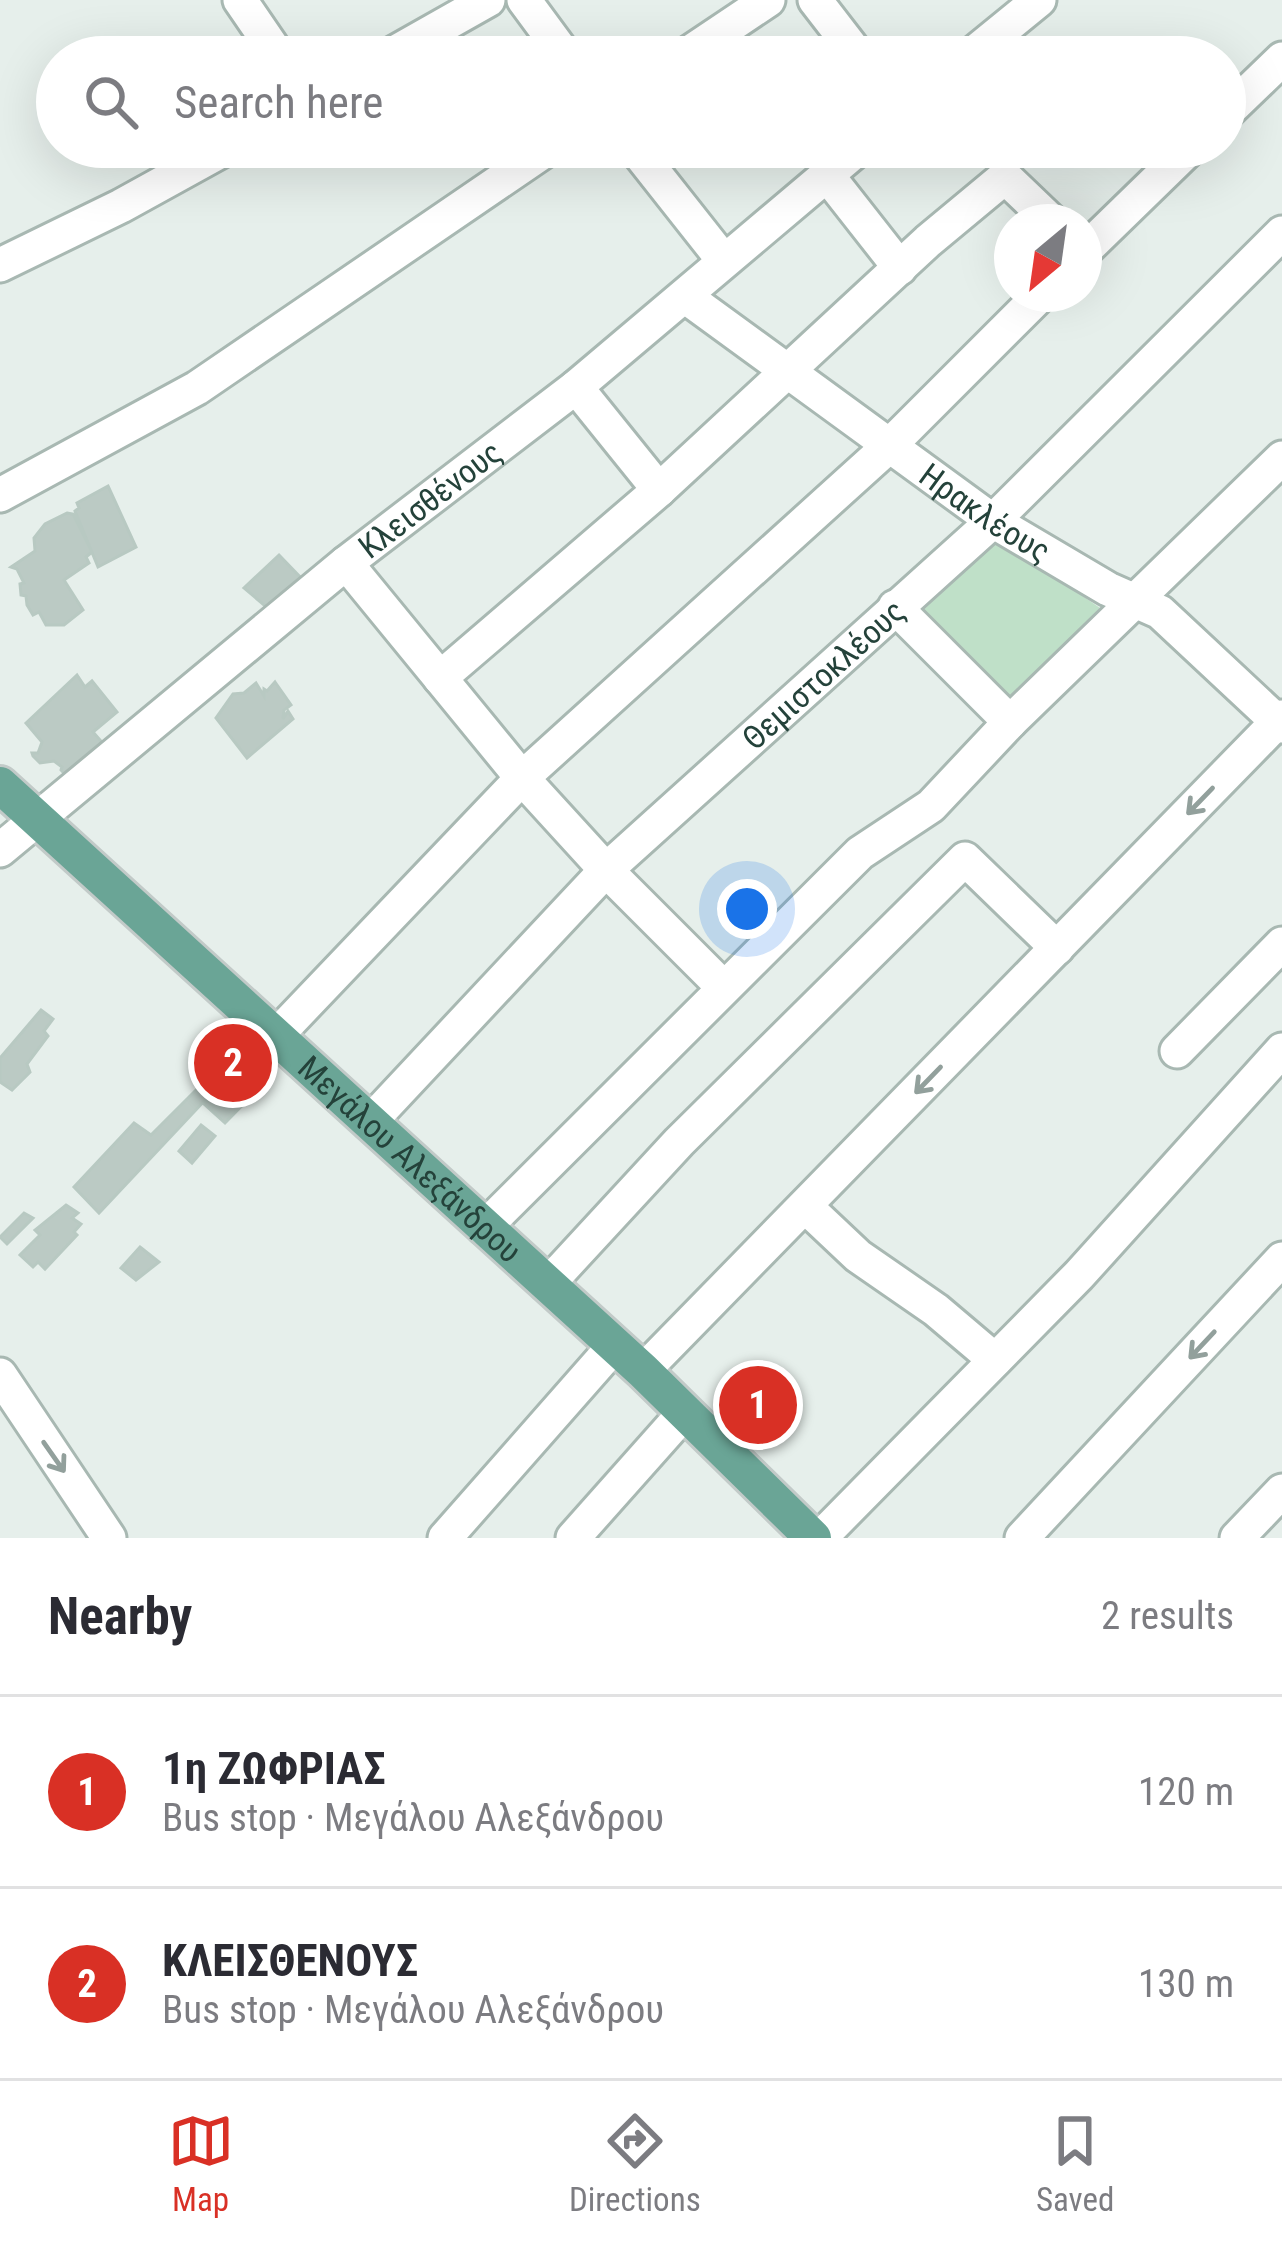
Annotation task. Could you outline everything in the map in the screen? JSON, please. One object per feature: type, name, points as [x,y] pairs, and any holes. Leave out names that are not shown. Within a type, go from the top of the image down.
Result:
[{"type":"main road","name":"Μεγάλου Αλεξάνδρου","points":[[0,785],[644,1371],[816,1538]]},
{"type":"street","points":[[240,0],[265,36]]},
{"type":"street","points":[[424,36],[488,0]]},
{"type":"street","points":[[524,0],[551,36]]},
{"type":"street","points":[[714,36],[768,0]]},
{"type":"street","points":[[815,0],[843,36]]},
{"type":"street","points":[[995,36],[1039,0]]},
{"type":"street","points":[[1246,100],[1275,81]]},
{"type":"street","points":[[0,265],[190,168]]},
{"type":"street","points":[[0,495],[197,388],[519,168]]},
{"type":"street","points":[[651,168],[724,261]]},
{"type":"street","name":"Κλεισθένους","points":[[0,850],[346,563],[576,387],[834,168]]},
{"type":"street","points":[[1102,234],[1169,168]]},
{"type":"street","points":[[826,175],[900,268]]},
{"type":"street","points":[[440,678],[659,490],[1005,177],[1033,204]]},
{"type":"street","name":"Θεμιστοκλέους","points":[[369,1123],[606,870],[993,521],[1282,233]]},
{"type":"street","name":"Ηρακλέους","points":[[686,297],[993,521],[1108,589],[1160,612],[1280,722]]},
{"type":"street","points":[[275,1037],[522,778],[889,446],[1023,312]]},
{"type":"street","points":[[576,387],[659,490]]},
{"type":"street","points":[[484,1228],[722,986],[860,854],[932,806],[1010,722],[1282,458]]},
{"type":"street","points":[[346,563],[522,778],[722,986]]},
{"type":"street","points":[[896,607],[1010,722]]},
{"type":"street","points":[[644,1371],[1280,722]]},
{"type":"street","points":[[548,1285],[679,1142],[965,860],[1057,948]]},
{"type":"street","points":[[1177,1051],[1282,944]]},
{"type":"street","points":[[816,1538],[1079,1275],[1282,1050]]},
{"type":"street","points":[[805,1206],[858,1256],[936,1310],[995,1360]]},
{"type":"street","points":[[1022,1538],[1282,1259]]},
{"type":"street","points":[[446,1538],[614,1346]]},
{"type":"street","points":[[0,1376],[110,1538]]},
{"type":"street","points":[[573,1538],[685,1412]]},
{"type":"street","points":[[1237,1538],[1282,1491]]},
{"type":"green space","points":[[990,532],[1100,608],[1008,705],[906,608]]},
{"type":"building","points":[[108,486],[136,547],[98,567],[75,511],[77,503]]},
{"type":"building","points":[[73,514],[92,552],[86,557],[89,563],[64,580],[83,610],[64,625],[46,625],[39,612],[33,615],[26,596],[21,595],[20,584],[24,583],[11,567],[35,551],[34,538],[45,524]]},
{"type":"building","points":[[279,555],[303,580],[270,610],[244,588]]},
{"type":"building","points":[[77,675],[85,687],[92,681],[117,712],[93,732],[107,748],[70,780],[54,761],[40,763],[33,756],[42,742],[26,723]]},
{"type":"building","points":[[275,682],[291,705],[283,719],[288,711],[293,719],[247,758],[216,718],[233,694],[244,693],[256,683],[264,696],[264,689]]},
{"type":"building","points":[[41,1010],[53,1019],[44,1031],[48,1036],[27,1064],[30,1072],[12,1090],[0,1082],[0,1058]]},
{"type":"building","points":[[241,1059],[267,1080],[225,1123],[204,1104]]},
{"type":"building","points":[[202,1084],[208,1097],[99,1213],[74,1187],[134,1123],[151,1135]]},
{"type":"building","points":[[201,1125],[215,1136],[192,1163],[179,1151]]},
{"type":"building","points":[[66,1205],[78,1213],[72,1218],[81,1224],[74,1232],[77,1235],[45,1269],[38,1262],[33,1267],[20,1255],[40,1235],[35,1230]]},
{"type":"building","points":[[24,1213],[33,1218],[7,1244],[0,1237]]},
{"type":"building","points":[[140,1247],[159,1262],[136,1280],[121,1268]]},
{"type":"place","name":"ΚΛΕΙΣΘΕΝΟΥΣ","points":[[233,1063]]},
{"type":"place","name":"1η ΖΩΦΡΙΑΣ","points":[[758,1405]]}]
